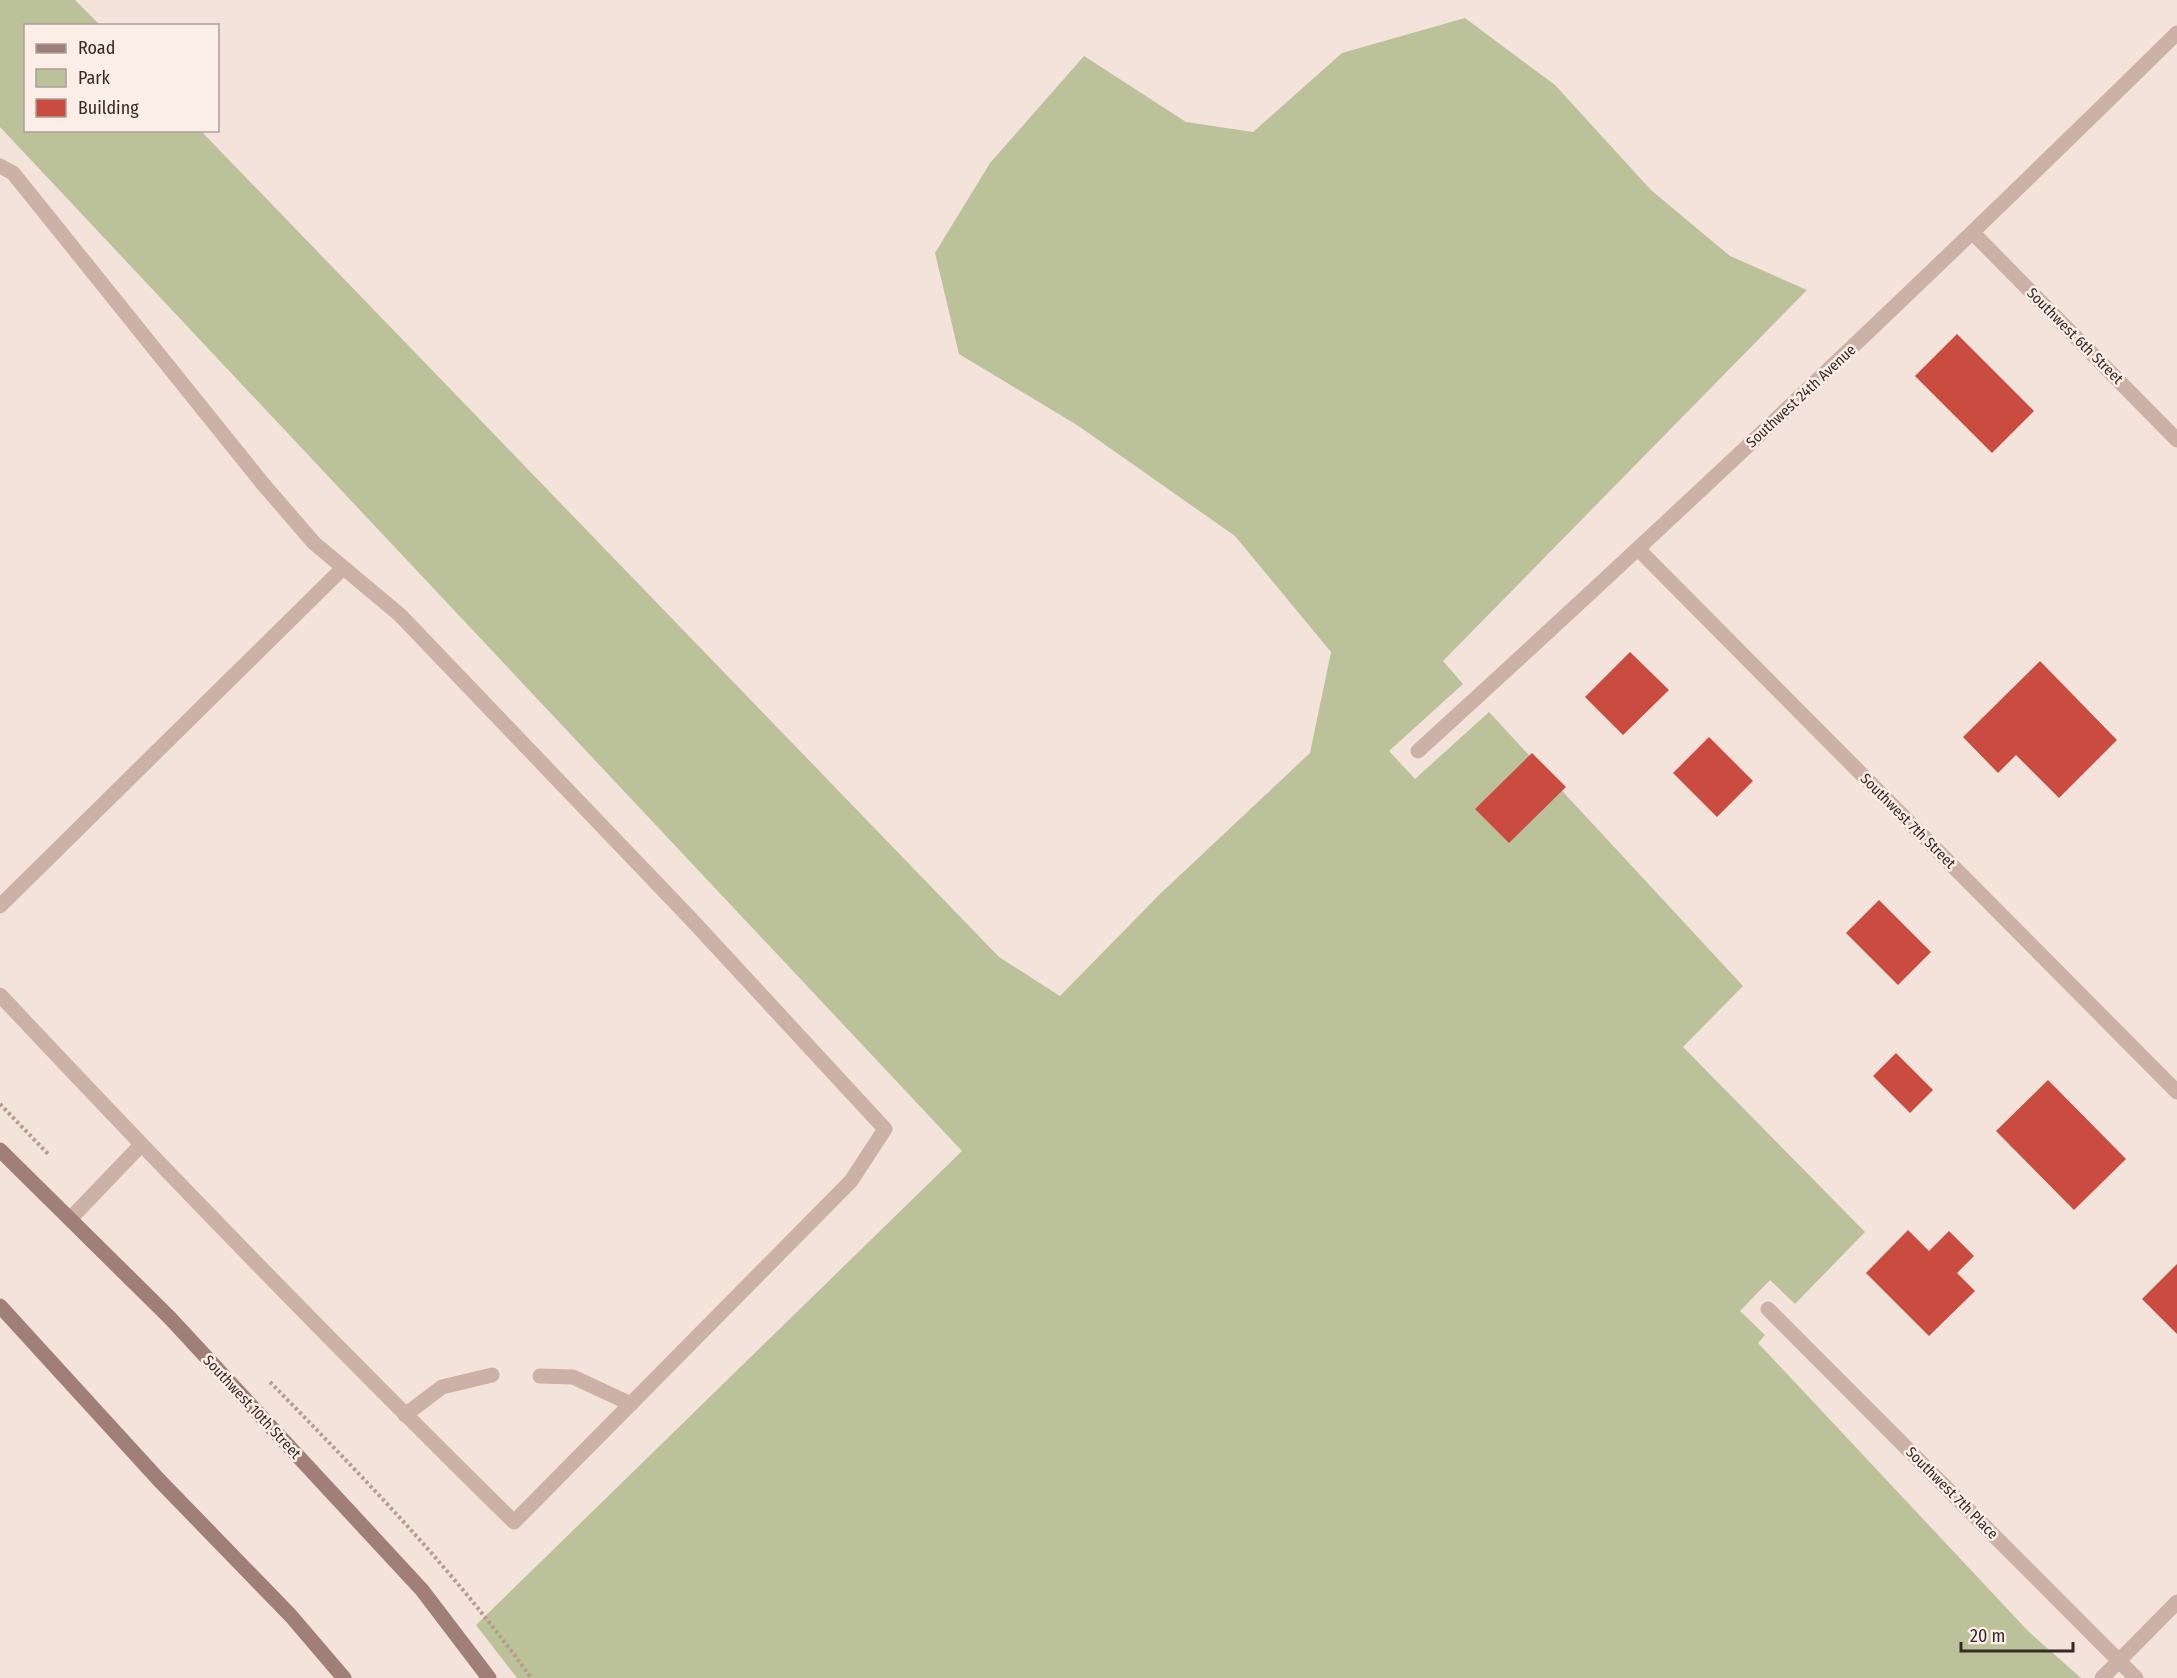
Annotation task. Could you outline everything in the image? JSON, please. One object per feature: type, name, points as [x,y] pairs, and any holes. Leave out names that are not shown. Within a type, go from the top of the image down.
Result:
[{"type":"main road","name":"Southwest 10th Street","points":[[0,1150],[170,1318],[422,1590],[489,1678]]},
{"type":"main road","points":[[0,1306],[159,1480],[291,1617],[344,1678]]},
{"type":"street","name":"Southwest 24th Avenue","points":[[1418,751],[1639,550],[1973,233],[2177,33]]},
{"type":"street","points":[[0,166],[13,173],[262,484],[314,543],[408,624],[690,918],[885,1129],[851,1180],[514,1522],[405,1415],[141,1145],[0,995]]},
{"type":"street","name":"Southwest 6th Street","points":[[1973,233],[2177,440]]},
{"type":"street","name":"Southwest 7th Street","points":[[1639,550],[2177,1092]]},
{"type":"street","points":[[0,906],[343,568]]},
{"type":"street","points":[[70,1219],[141,1145]]},
{"type":"street","name":"Southwest 7th Place","points":[[1768,1309],[2136,1678]]},
{"type":"street","points":[[405,1415],[442,1387],[492,1375]]},
{"type":"street","points":[[540,1376],[573,1377],[631,1404]]},
{"type":"street","points":[[2102,1678],[2177,1602]]},
{"type":"path","points":[[0,1104],[50,1155]]},
{"type":"green space","points":[[0,0],[75,0],[99,24],[24,24],[24,132],[202,132],[999,957],[1060,996],[1160,894],[1310,753],[1331,652],[1235,536],[1077,425],[959,354],[935,253],[990,163],[1084,56],[1186,122],[1253,132],[1342,53],[1465,18],[1555,85],[1651,190],[1730,256],[1807,290],[1443,661],[1463,684],[1389,751],[1415,779],[1489,712],[1743,986],[1683,1047],[1865,1232],[1795,1304],[1770,1280],[1740,1311],[1765,1335],[1758,1343],[2029,1632],[2081,1678],[517,1678],[476,1625],[962,1151],[0,127]]},
{"type":"building","points":[[1957,334],[2034,411],[1992,453],[1915,376]]},
{"type":"building","points":[[1630,652],[1669,690],[1623,735],[1585,697]]},
{"type":"building","points":[[2040,661],[2117,740],[2059,798],[2016,755],[1998,773],[1963,737]]},
{"type":"building","points":[[1709,737],[1753,781],[1717,817],[1673,773]]},
{"type":"building","points":[[1532,753],[1566,787],[1509,843],[1475,809]]},
{"type":"building","points":[[1879,900],[1931,952],[1898,985],[1846,933]]},
{"type":"building","points":[[1896,1053],[1933,1090],[1910,1113],[1873,1076]]},
{"type":"building","points":[[2048,1080],[2126,1159],[2074,1210],[1996,1131]]},
{"type":"building","points":[[1908,1230],[1929,1251],[1949,1231],[1974,1256],[1957,1273],[1975,1291],[1929,1336],[1866,1273]]},
{"type":"building","points":[[2177,1264],[2177,1334],[2142,1299]]}]
